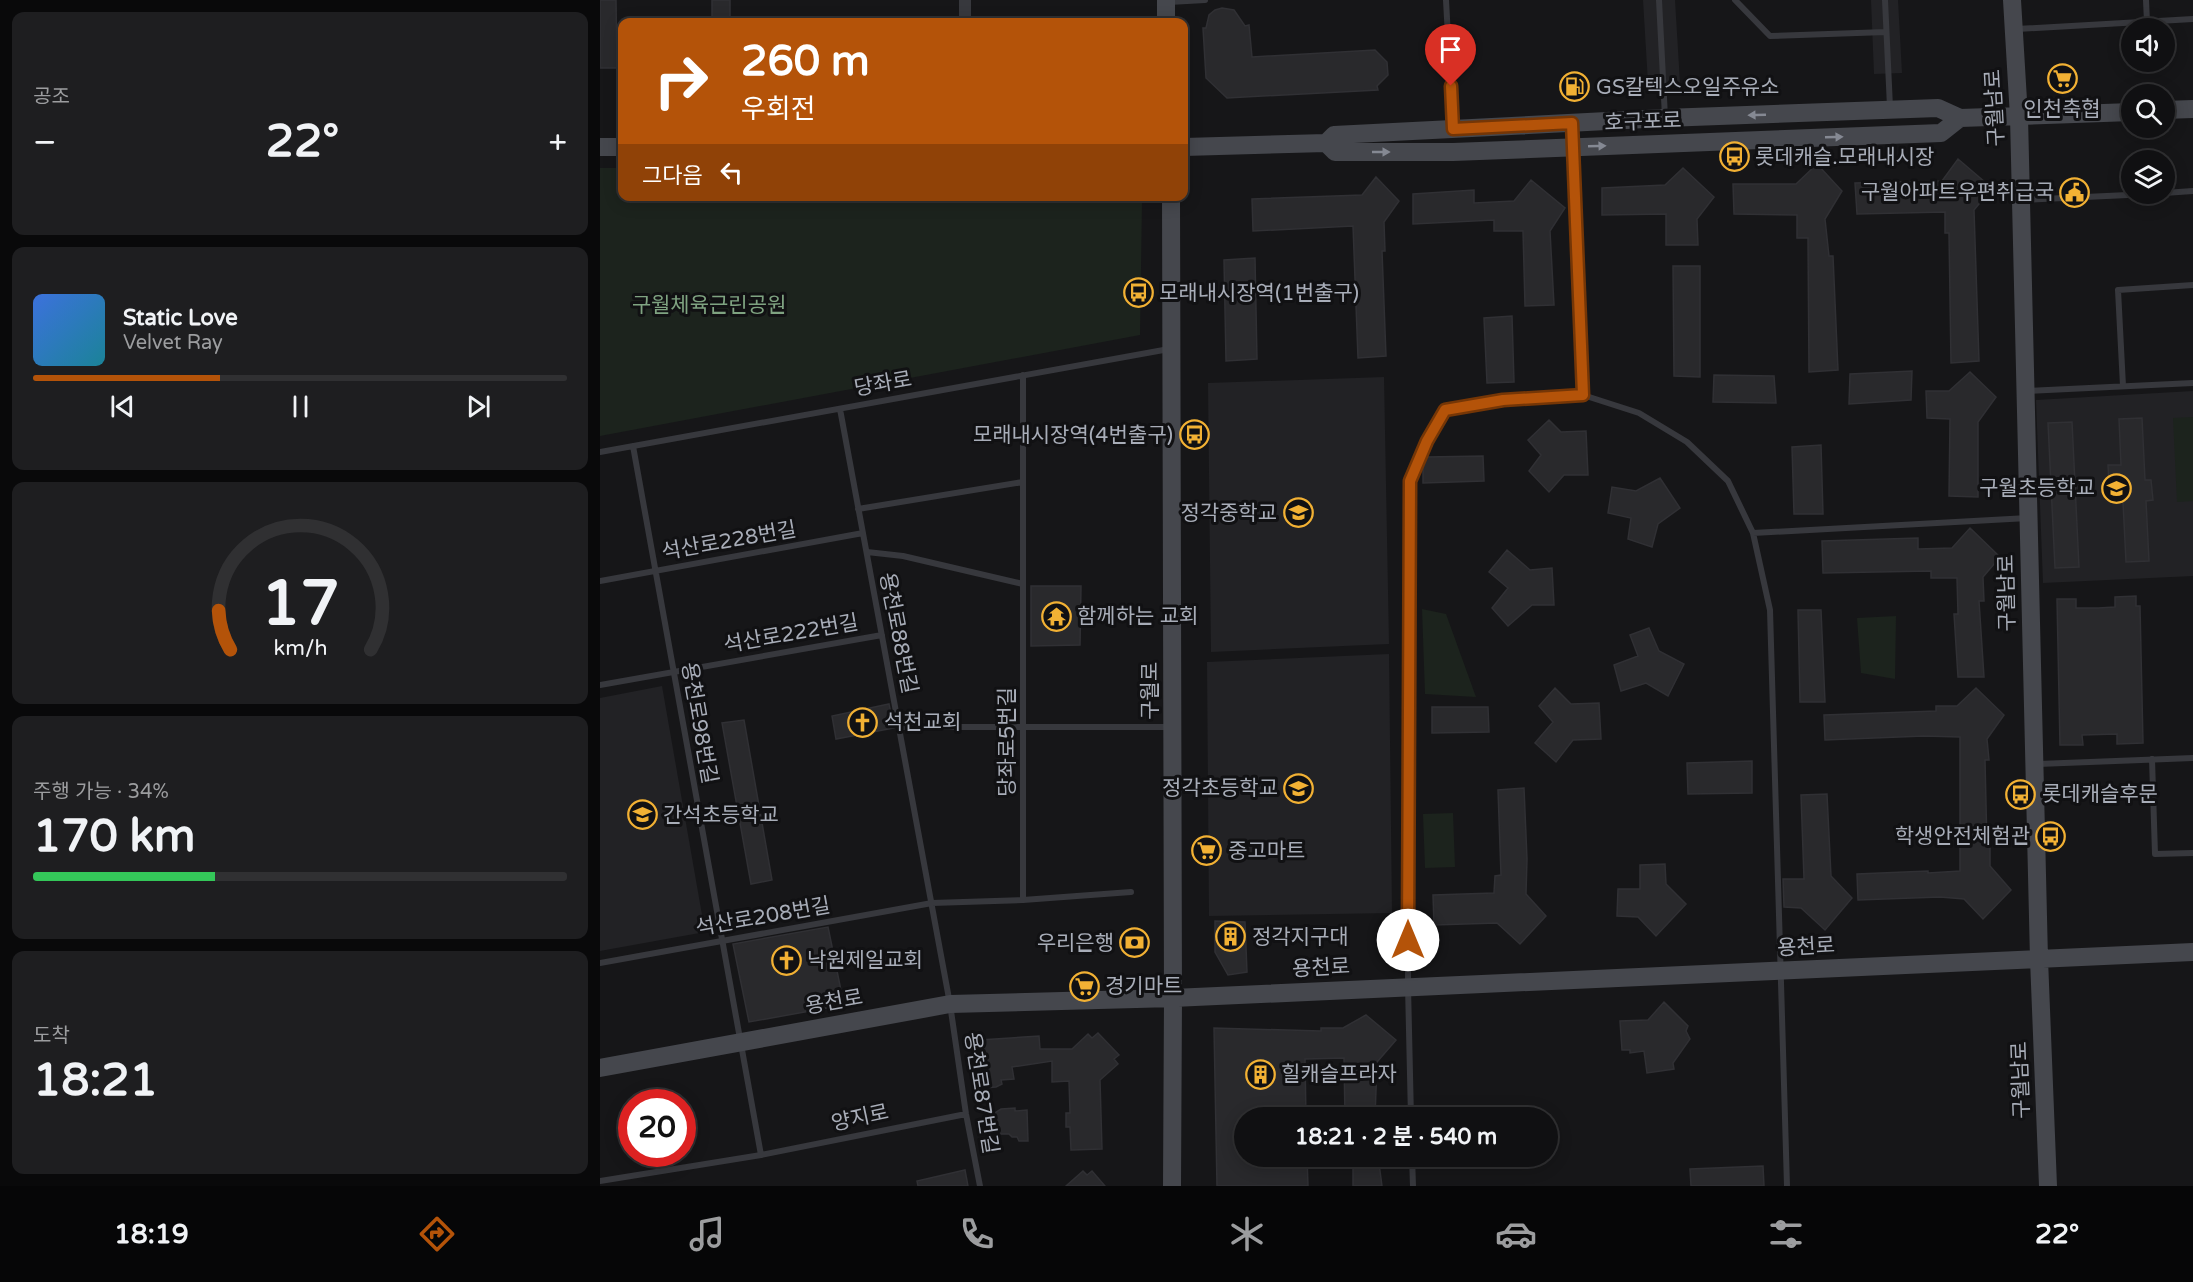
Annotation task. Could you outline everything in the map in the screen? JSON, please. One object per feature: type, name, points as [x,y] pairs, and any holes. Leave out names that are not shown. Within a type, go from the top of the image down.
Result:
[{"type":"street","points":[[965,0],[965,18]]},
{"type":"street","name":"구월남로","points":[[2012,0],[2019,117],[2039,959],[2048,1186]]},
{"type":"street","points":[[1166,1],[1166,18]]},
{"type":"street","name":"호구포로","points":[[1188,147],[1326,143],[1334,135],[1665,118],[1938,108],[1960,118],[2121,112]]},
{"type":"street","points":[[2175,110],[2193,109]]},
{"type":"street","name":"호구포로","points":[[1326,143],[1335,152],[1453,152],[1941,133],[1960,118]]},
{"type":"street","points":[[600,147],[618,147]]},
{"type":"street","name":"구월로","points":[[1171,201],[1172,1186]]},
{"type":"street","name":"용천로","points":[[600,1068],[950,1004],[1173,998],[2193,952]]},
{"type":"lane","points":[[1166,1],[1205,0]]},
{"type":"lane","points":[[1446,0],[1453,129]]},
{"type":"lane","points":[[1659,0],[1665,118]]},
{"type":"lane","points":[[1735,0],[1770,36],[1886,32]]},
{"type":"lane","points":[[1885,0],[1890,110]]},
{"type":"lane","points":[[2146,0],[2147,18]]},
{"type":"lane","points":[[2175,21],[2193,20]]},
{"type":"lane","points":[[2013,29],[2121,23]]},
{"type":"lane","points":[[1572,123],[1583,395]]},
{"type":"lane","points":[[2175,192],[2193,191]]},
{"type":"lane","points":[[2021,200],[2121,195]]},
{"type":"lane","points":[[2123,386],[2118,290],[2193,285]]},
{"type":"lane","name":"당좌로","points":[[600,452],[1171,348]]},
{"type":"lane","name":"당좌로5번길","points":[[1023,375],[1023,900]]},
{"type":"lane","points":[[2025,391],[2193,383]]},
{"type":"lane","points":[[1412,1107],[1408,986],[1410,481],[1427,441],[1445,410],[1503,400],[1583,395],[1639,413],[1687,442],[1728,482],[1753,533],[1770,610],[1787,1186]]},
{"type":"lane","name":"용천로88번길","points":[[840,409],[950,1004]]},
{"type":"lane","name":"용천로98번길","points":[[633,446],[761,1155]]},
{"type":"lane","points":[[858,509],[1023,482]]},
{"type":"lane","points":[[1753,533],[2028,518]]},
{"type":"lane","name":"석산로228번길","points":[[600,581],[863,533]]},
{"type":"lane","points":[[867,552],[903,556],[1023,584]]},
{"type":"lane","name":"석산로222번길","points":[[600,685],[882,635]]},
{"type":"lane","points":[[899,727],[1173,727]]},
{"type":"lane","points":[[2034,765],[2193,758]]},
{"type":"lane","points":[[2152,759],[2155,854],[2193,853]]},
{"type":"lane","name":"석산로208번길","points":[[600,963],[932,903],[1023,900],[1131,892]]},
{"type":"lane","name":"용천로87번길","points":[[950,1004],[966,1114],[980,1186]]},
{"type":"lane","name":"양지로","points":[[600,1181],[761,1155],[966,1114]]},
{"type":"lane","points":[[1412,1167],[1413,1186]]},
{"type":"shaded area","points":[[1643,0],[1675,0],[1680,83],[1648,83]]},
{"type":"shaded area","points":[[1871,0],[1898,0],[1902,73],[1874,74]]},
{"type":"shaded area","name":"정각중학교","points":[[1384,377],[1389,644],[1211,652],[1208,383]]},
{"type":"shaded area","name":"구월초등학교","points":[[2193,391],[2193,576],[2043,583],[2036,400]]},
{"type":"shaded area","name":"정각초등학교","points":[[1389,654],[1392,913],[1209,916],[1207,662]]},
{"type":"shaded area","name":"간석초등학교","points":[[662,686],[705,932],[600,951],[600,698]]},
{"type":"green space","name":"구월체육근린공원","points":[[600,168],[618,168],[618,201],[1140,201],[1142,203],[1140,335],[600,436]]},
{"type":"green space","points":[[2193,417],[2193,501],[2177,502],[2173,418]]},
{"type":"green space","points":[[1422,609],[1446,614],[1476,697],[1425,694]]},
{"type":"green space","points":[[1896,616],[1895,679],[1861,673],[1857,618]]},
{"type":"green space","points":[[1453,813],[1455,867],[1425,868],[1423,814]]},
{"type":"building","points":[[600,0],[616,0],[617,68],[600,68]]},
{"type":"building","points":[[712,0],[730,0],[730,18],[712,18]]},
{"type":"building","points":[[1222,8],[1234,10],[1245,26],[1249,25],[1252,57],[1375,50],[1387,62],[1388,75],[1377,86],[1378,90],[1227,98],[1206,78],[1203,28],[1206,28],[1209,15]]},
{"type":"building","points":[[1958,159],[1992,188],[1974,210],[1979,361],[1951,363],[1949,233],[1945,233],[1945,212],[1857,214],[1855,183],[1942,181]]},
{"type":"building","points":[[1817,164],[1842,191],[1825,219],[1829,256],[1833,256],[1838,370],[1809,372],[1808,238],[1797,238],[1797,215],[1734,214],[1733,184],[1796,184]]},
{"type":"building","points":[[1683,168],[1714,197],[1697,219],[1698,245],[1666,245],[1666,214],[1602,215],[1602,188],[1665,185]]},
{"type":"building","points":[[1376,177],[1399,201],[1384,222],[1385,251],[1382,251],[1386,356],[1358,358],[1353,226],[1253,231],[1252,199],[1362,195]]},
{"type":"building","points":[[1531,180],[1565,208],[1550,231],[1554,305],[1525,306],[1523,231],[1494,231],[1494,220],[1413,224],[1413,194],[1474,190],[1474,203],[1514,201]]},
{"type":"building","points":[[1255,258],[1257,359],[1226,361],[1224,260]]},
{"type":"building","points":[[1673,266],[1700,266],[1700,377],[1674,376]]},
{"type":"building","points":[[1512,316],[1514,382],[1487,383],[1484,318]]},
{"type":"building","points":[[1912,371],[1911,400],[1849,404],[1850,374]]},
{"type":"building","points":[[1970,372],[1996,397],[1978,422],[1978,497],[1949,496],[1950,419],[1927,418],[1926,391],[1949,391]]},
{"type":"building","points":[[1714,375],[1774,376],[1776,403],[1713,402]]},
{"type":"building","points":[[2142,418],[2145,480],[2151,480],[2153,500],[2146,501],[2149,561],[2126,562],[2123,502],[2110,502],[2108,465],[2121,465],[2119,419]]},
{"type":"building","points":[[1549,420],[1561,432],[1586,431],[1588,475],[1564,475],[1549,492],[1529,471],[1541,455],[1528,440]]},
{"type":"building","points":[[2072,422],[2079,567],[2055,568],[2048,423]]},
{"type":"building","points":[[1821,445],[1823,514],[1794,514],[1792,447]]},
{"type":"building","points":[[1483,456],[1484,481],[1423,483],[1423,464],[1426,457]]},
{"type":"building","points":[[1660,478],[1680,508],[1658,524],[1652,547],[1628,539],[1631,518],[1608,513],[1612,487],[1636,491]]},
{"type":"building","points":[[1970,528],[2000,557],[1983,577],[1984,601],[1979,601],[1984,677],[1958,677],[1954,614],[1958,614],[1957,578],[1931,578],[1931,571],[1823,573],[1822,541],[1918,538],[1918,549],[1952,548]]},
{"type":"building","points":[[1507,550],[1530,570],[1552,568],[1554,605],[1532,605],[1508,626],[1492,608],[1508,588],[1489,572]]},
{"type":"building","name":"함께하는 교회","points":[[1031,586],[1081,586],[1080,645],[1031,646]]},
{"type":"building","points":[[2136,596],[2136,606],[2140,606],[2143,743],[2117,744],[2117,734],[2082,735],[2083,745],[2060,745],[2057,599],[2076,599],[2076,608],[2098,608],[2115,607],[2115,597]]},
{"type":"building","points":[[1798,610],[1821,610],[1825,702],[1800,702]]},
{"type":"building","points":[[1649,628],[1659,651],[1684,664],[1668,696],[1646,683],[1621,691],[1614,665],[1638,656],[1630,635]]},
{"type":"building","points":[[1555,688],[1571,704],[1599,703],[1601,739],[1573,740],[1556,762],[1535,743],[1553,722],[1539,706]]},
{"type":"building","points":[[1976,688],[2004,715],[1987,739],[1989,760],[1985,760],[1987,847],[1990,847],[1990,866],[2011,890],[1983,919],[1964,899],[1940,897],[1858,900],[1857,874],[1960,871],[1960,737],[1825,740],[1824,715],[1936,711],[1936,706],[1957,706]]},
{"type":"building","name":"석천교회","points":[[889,704],[894,728],[836,739],[832,716]]},
{"type":"building","points":[[1432,707],[1488,707],[1489,732],[1432,733]]},
{"type":"building","points":[[744,720],[772,880],[751,884],[722,723]]},
{"type":"building","points":[[1752,761],[1752,793],[1688,794],[1687,763]]},
{"type":"building","points":[[1524,788],[1526,894],[1546,916],[1520,944],[1497,923],[1434,925],[1433,895],[1494,893],[1495,876],[1501,875],[1498,790]]},
{"type":"building","points":[[1827,794],[1831,876],[1852,898],[1825,930],[1801,908],[1784,907],[1783,879],[1804,879],[1801,795]]},
{"type":"building","points":[[1665,864],[1666,884],[1686,904],[1656,936],[1638,917],[1617,916],[1618,889],[1640,889],[1640,865]]},
{"type":"building","name":"정각지구대","points":[[1215,921],[1245,922],[1247,972],[1228,975],[1215,952]]},
{"type":"building","name":"낙원제일교회","points":[[828,927],[844,1005],[749,1022],[733,944]]},
{"type":"building","points":[[1664,1002],[1688,1026],[1686,1031],[1690,1039],[1673,1063],[1674,1069],[1647,1073],[1644,1051],[1630,1053],[1630,1050],[1622,1050],[1620,1021],[1648,1020]]},
{"type":"building","name":"힐캐슬프라자","points":[[1366,1015],[1396,1040],[1377,1062],[1375,1107],[1345,1107],[1344,1058],[1305,1059],[1306,1107],[1234,1107],[1234,1167],[1307,1167],[1308,1186],[1217,1186],[1214,1028],[1321,1031],[1321,1028],[1343,1028]]},
{"type":"building","points":[[1098,1033],[1119,1055],[1114,1059],[1118,1064],[1100,1080],[1102,1149],[1071,1150],[1070,1127],[1066,1127],[1066,1113],[1070,1113],[1069,1081],[1052,1082],[1052,1061],[1012,1067],[1014,1079],[1001,1080],[1002,1084],[996,1087],[984,1088],[980,1040],[1039,1036],[1040,1049],[1072,1049],[1088,1034],[1092,1038]]},
{"type":"building","points":[[1015,1108],[1015,1111],[1027,1110],[1028,1141],[1019,1141],[1017,1137],[1009,1134],[997,1134],[996,1122],[979,1123],[1001,1109]]},
{"type":"building","points":[[1763,1166],[1764,1186],[1691,1186],[1690,1169]]},
{"type":"building","points":[[1353,1167],[1379,1167],[1382,1186],[1353,1186]]},
{"type":"building","points":[[965,1170],[968,1186],[918,1186],[917,1181]]},
{"type":"building","points":[[1083,1171],[1087,1175],[1092,1171],[1105,1186],[1066,1186]]},
{"type":"place","name":"인천축협","points":[[2062,78]]},
{"type":"place","name":"GS칼텍스오일주유소","points":[[1575,87]]},
{"type":"place","name":"롯데캐슬.모래내시장","points":[[1734,157]]},
{"type":"place","name":"구월아파트우편취급국","points":[[2075,192]]},
{"type":"place","name":"모래내시장역(1번출구)","points":[[1138,293]]},
{"type":"place","name":"모래내시장역(4번출구)","points":[[1194,435]]},
{"type":"place","name":"구월초등학교","points":[[2116,488]]},
{"type":"place","name":"정각중학교","points":[[1298,513]]},
{"type":"place","name":"함께하는 교회","points":[[1056,616]]},
{"type":"place","name":"석천교회","points":[[863,722]]},
{"type":"place","name":"정각초등학교","points":[[1299,788]]},
{"type":"place","name":"롯데캐슬후문","points":[[2021,794]]},
{"type":"place","name":"간석초등학교","points":[[642,815]]},
{"type":"place","name":"학생안전체험관","points":[[2051,836]]},
{"type":"place","name":"중고마트","points":[[1207,851]]},
{"type":"place","name":"정각지구대","points":[[1231,937]]},
{"type":"place","name":"우리은행","points":[[1135,943]]},
{"type":"place","name":"낙원제일교회","points":[[786,960]]},
{"type":"place","name":"경기마트","points":[[1084,986]]},
{"type":"place","name":"힐캐슬프라자","points":[[1260,1074]]},
{"type":"route","points":[[1408,940],[1410,481],[1427,441],[1445,410],[1503,400],[1583,395],[1572,123],[1453,129],[1451,86]]}]
